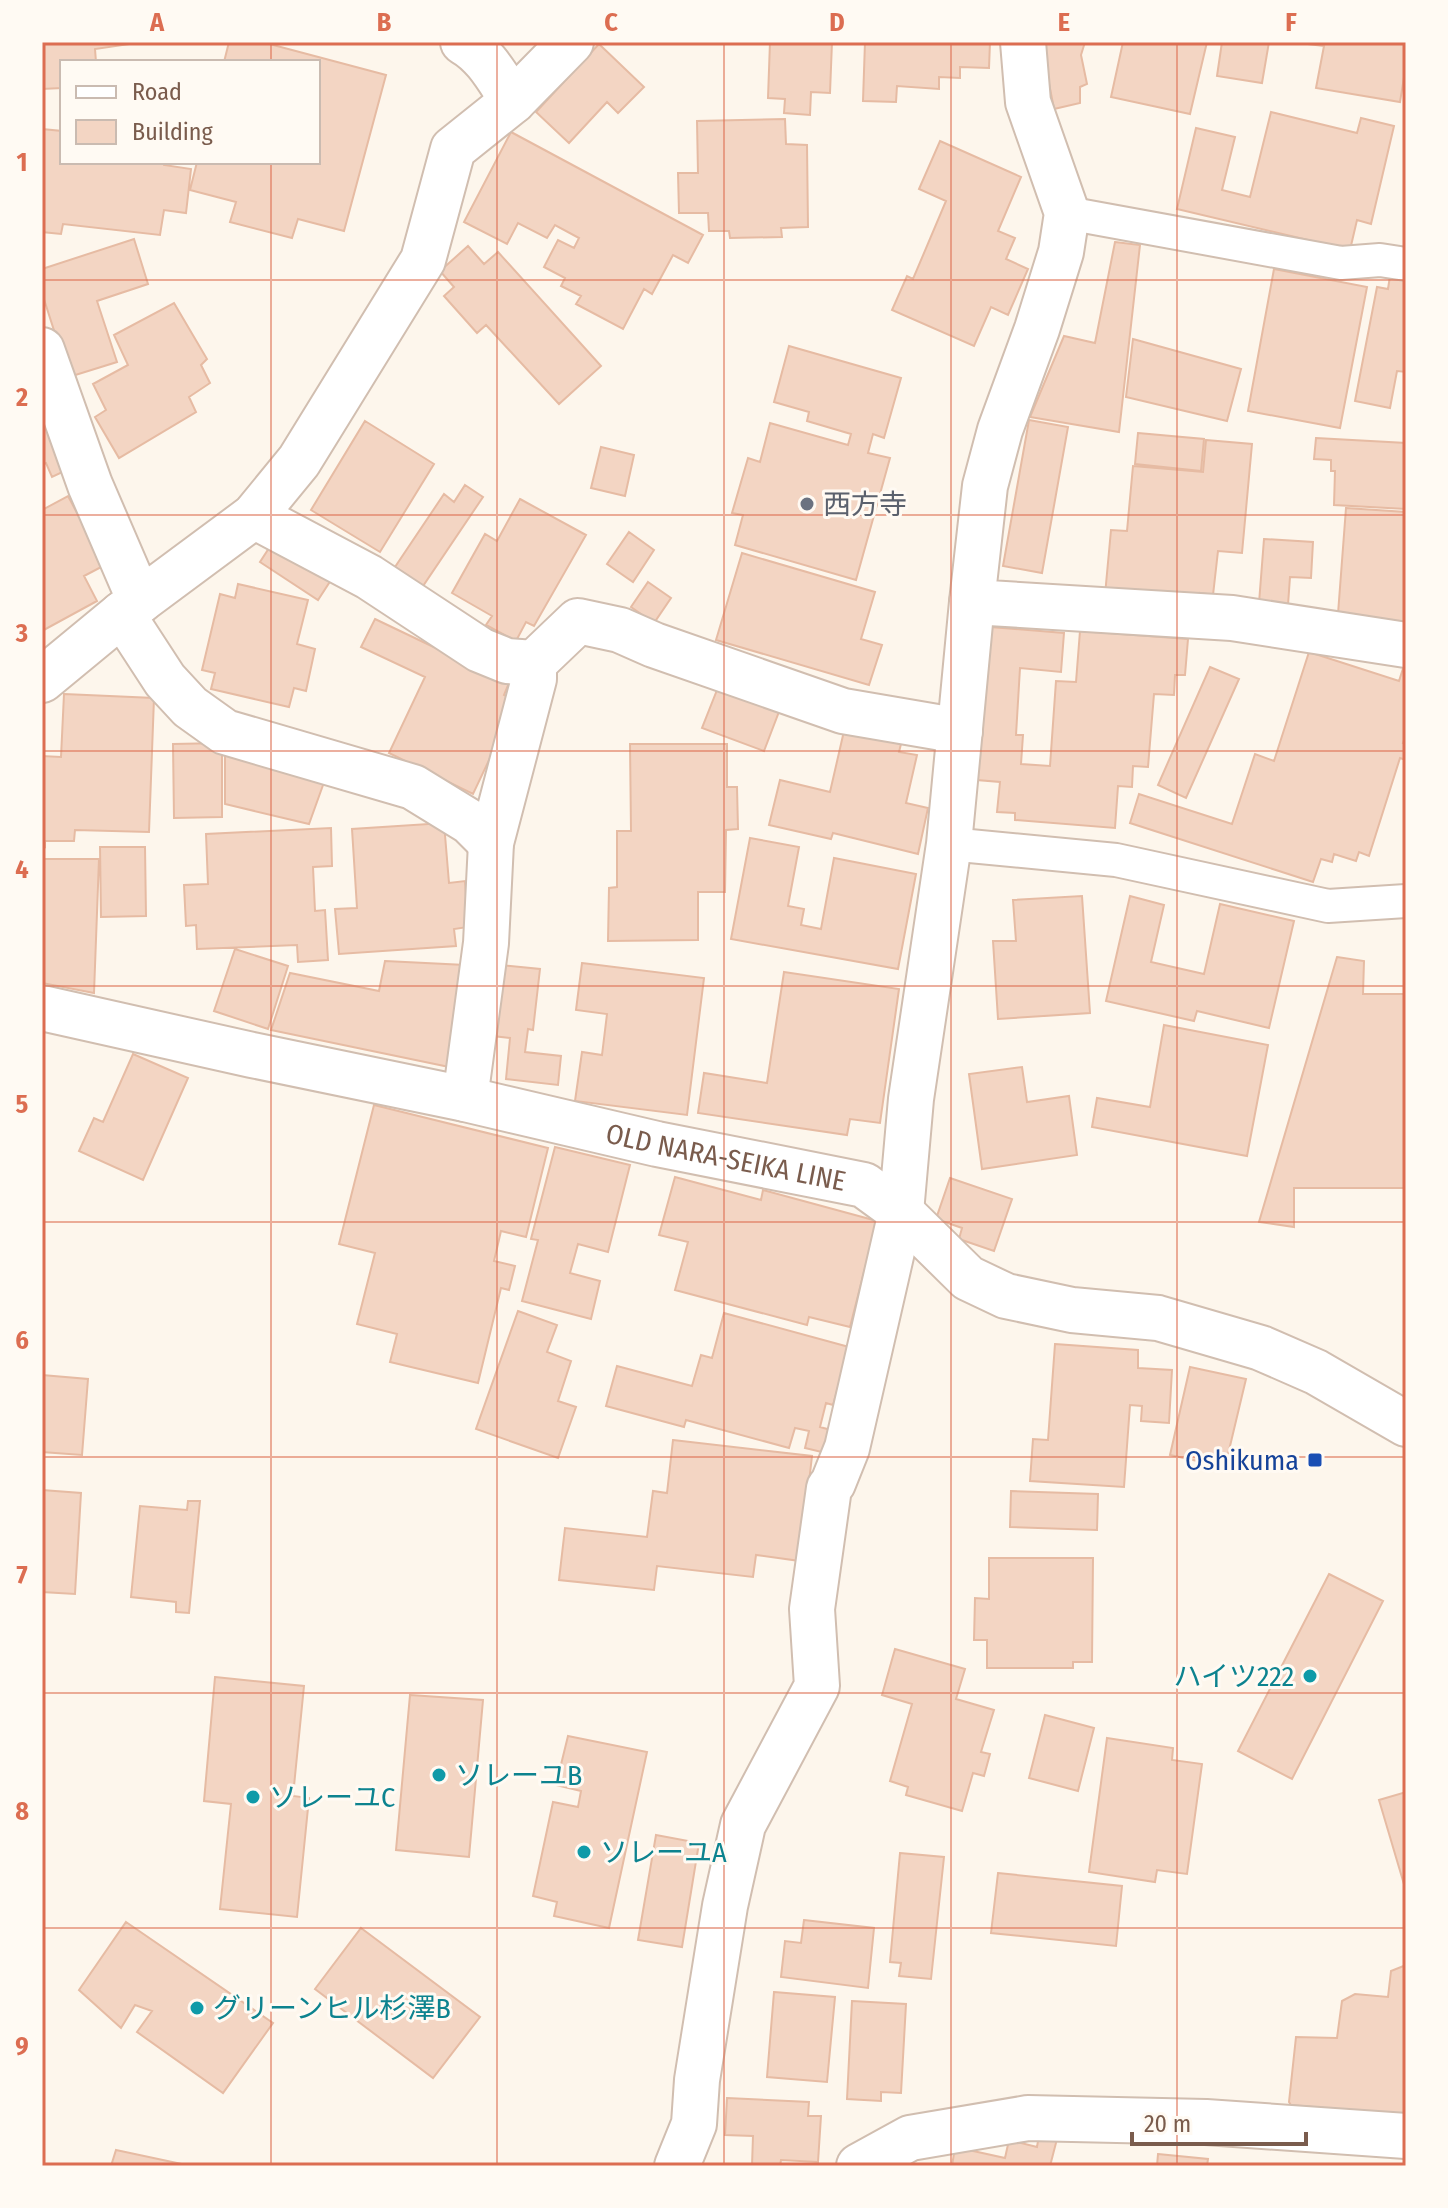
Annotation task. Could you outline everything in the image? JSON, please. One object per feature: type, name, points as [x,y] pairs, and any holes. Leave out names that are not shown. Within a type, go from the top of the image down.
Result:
[{"type":"street","points":[[463,42],[474,48],[489,65],[513,101]]},
{"type":"street","points":[[42,680],[131,608],[254,516],[299,461],[423,260],[453,149],[513,101],[571,42]]},
{"type":"street","points":[[677,2166],[694,2124],[697,2080],[725,1906],[743,1825],[817,1686],[812,1609],[829,1488],[847,1448],[901,1212],[911,1099],[949,844],[985,486],[1000,430],[1061,252],[1067,213],[1028,102],[1023,42]]},
{"type":"street","points":[[42,350],[90,485],[132,586],[131,608],[165,680],[190,707],[225,732],[413,787],[470,822],[491,843]]},
{"type":"street","points":[[254,516],[369,577],[480,650],[507,661],[534,663]]},
{"type":"street","points":[[972,602],[1232,618],[1406,645]]},
{"type":"street","points":[[465,1099],[486,943],[491,843],[534,679],[534,663],[578,621],[620,630],[654,645],[843,711],[960,731]]},
{"type":"street","name":"OLD NARA-SEIKA LINE","points":[[42,1008],[465,1099],[657,1144],[864,1185],[901,1212],[968,1278],[1006,1296],[1072,1310],[1158,1318],[1261,1348],[1316,1372],[1406,1424]]},
{"type":"street","points":[[859,2166],[910,2138],[1028,2118],[1206,2122],[1406,2136]]},
{"type":"lane","points":[[1067,213],[1341,263],[1380,260],[1406,264]]},
{"type":"lane","points":[[949,844],[1116,860],[1328,906],[1406,901]]},
{"type":"building","points":[[42,42],[130,42],[95,49],[96,60],[60,60],[60,88],[42,89]]},
{"type":"building","points":[[229,42],[262,42],[386,75],[344,231],[298,219],[292,238],[230,222],[236,202],[190,190],[196,164],[320,164],[320,60],[224,60]]},
{"type":"building","points":[[770,42],[832,42],[830,93],[811,92],[810,115],[784,113],[785,99],[768,98]]},
{"type":"building","points":[[865,42],[990,42],[989,68],[960,67],[960,78],[939,77],[939,89],[897,86],[896,102],[863,101]]},
{"type":"building","points":[[1041,42],[1085,42],[1081,55],[1087,84],[1080,87],[1080,103],[1054,109]]},
{"type":"building","points":[[1123,42],[1207,42],[1190,114],[1111,97]]},
{"type":"building","points":[[1222,42],[1269,42],[1262,83],[1217,76]]},
{"type":"building","points":[[1308,42],[1406,42],[1400,102],[1316,88],[1324,46]]},
{"type":"building","points":[[599,44],[644,87],[618,113],[607,102],[569,143],[536,112]]},
{"type":"building","points":[[1271,112],[1357,133],[1361,118],[1394,126],[1371,224],[1357,220],[1350,250],[1177,209],[1196,128],[1235,137],[1222,190],[1250,197]]},
{"type":"building","points":[[785,119],[786,144],[807,145],[808,227],[781,228],[782,237],[730,238],[729,231],[709,231],[708,213],[679,213],[678,173],[698,173],[697,121]]},
{"type":"building","points":[[42,129],[60,131],[60,164],[164,164],[191,169],[186,213],[164,210],[160,235],[63,224],[61,234],[42,232]]},
{"type":"building","points":[[511,132],[703,235],[688,263],[673,255],[652,294],[644,289],[623,329],[576,304],[581,296],[561,286],[565,278],[544,267],[558,240],[574,248],[579,238],[555,225],[547,238],[518,223],[507,244],[464,222]]},
{"type":"building","points":[[940,141],[1021,177],[998,231],[1015,238],[1006,259],[1028,269],[1008,315],[991,307],[974,346],[892,310],[907,276],[913,279],[946,201],[919,189]]},
{"type":"building","points":[[134,239],[148,284],[97,301],[117,362],[69,377],[42,293],[42,269]]},
{"type":"building","points":[[1115,242],[1140,245],[1119,432],[1030,417],[1064,336],[1095,343]]},
{"type":"building","points":[[468,246],[484,264],[498,252],[601,366],[559,404],[486,325],[477,333],[444,296],[454,287],[440,271]]},
{"type":"building","points":[[1274,269],[1367,287],[1340,428],[1248,411]]},
{"type":"building","points":[[1390,276],[1406,279],[1406,372],[1397,371],[1390,408],[1355,401],[1377,287],[1388,289]]},
{"type":"building","points":[[174,303],[207,359],[201,365],[210,383],[189,397],[196,412],[119,458],[95,417],[106,410],[93,384],[128,365],[114,335]]},
{"type":"building","points":[[1133,339],[1241,369],[1227,421],[1126,397]]},
{"type":"building","points":[[789,346],[901,378],[884,438],[873,434],[868,453],[890,458],[856,580],[735,545],[743,515],[732,513],[748,458],[760,462],[770,423],[848,445],[851,434],[807,421],[809,412],[774,402]]},
{"type":"building","points":[[42,407],[71,468],[52,477],[46,463],[42,465]]},
{"type":"building","points":[[1029,420],[1068,427],[1042,573],[1003,566]]},
{"type":"building","points":[[365,421],[434,464],[380,552],[311,510]]},
{"type":"building","points":[[1138,433],[1204,439],[1201,471],[1135,464]]},
{"type":"building","points":[[1316,438],[1406,443],[1406,509],[1334,505],[1335,471],[1331,471],[1331,460],[1314,459]]},
{"type":"building","points":[[1206,440],[1252,444],[1242,553],[1218,551],[1213,595],[1200,593],[1199,603],[1105,595],[1111,530],[1127,531],[1133,466],[1203,472]]},
{"type":"building","points":[[601,447],[634,455],[625,496],[591,488]]},
{"type":"building","points":[[465,485],[483,497],[423,586],[395,567],[444,494],[454,502]]},
{"type":"building","points":[[68,496],[105,565],[84,576],[97,601],[42,631],[42,510]]},
{"type":"building","points":[[520,499],[586,535],[534,626],[526,622],[516,641],[486,625],[492,616],[452,593],[485,534],[497,541]]},
{"type":"building","points":[[1346,508],[1406,512],[1406,632],[1337,627]]},
{"type":"building","points":[[629,532],[654,550],[633,582],[607,564]]},
{"type":"building","points":[[1264,539],[1313,542],[1311,578],[1290,577],[1288,605],[1259,603]]},
{"type":"building","points":[[273,542],[331,580],[318,600],[260,562]]},
{"type":"building","points":[[742,553],[875,592],[861,639],[882,645],[869,685],[716,640]]},
{"type":"building","points":[[648,582],[671,598],[654,623],[631,607]]},
{"type":"building","points":[[238,584],[308,600],[297,644],[315,649],[306,691],[294,688],[289,707],[211,689],[215,673],[202,670],[220,594],[235,598]]},
{"type":"building","points":[[375,619],[509,683],[504,695],[517,701],[473,794],[389,753],[425,677],[361,647]]},
{"type":"building","points":[[990,627],[1064,633],[1061,672],[1020,668],[1016,735],[1023,735],[1021,764],[1050,766],[1056,681],[1076,682],[1080,631],[1188,639],[1185,675],[1175,675],[1174,695],[1154,694],[1148,767],[1133,766],[1132,787],[1118,786],[1115,828],[1015,820],[1015,813],[997,812],[1000,782],[977,780]]},
{"type":"building","points":[[1309,652],[1399,681],[1406,659],[1406,734],[1403,743],[1406,744],[1406,760],[1400,758],[1369,856],[1359,852],[1356,861],[1334,854],[1332,862],[1321,859],[1313,882],[1130,823],[1139,794],[1232,824],[1255,754],[1274,761]]},
{"type":"building","points":[[1210,667],[1239,679],[1186,798],[1158,785]]},
{"type":"building","points":[[719,685],[780,709],[764,751],[702,728]]},
{"type":"building","points":[[64,694],[154,698],[149,832],[75,830],[74,841],[45,841],[45,847],[42,846],[42,756],[61,757]]},
{"type":"building","points":[[844,731],[901,744],[899,752],[917,755],[906,803],[928,808],[918,854],[833,833],[831,839],[769,825],[780,780],[830,792]]},
{"type":"building","points":[[222,743],[222,817],[174,818],[173,744]]},
{"type":"building","points":[[630,744],[727,744],[727,787],[737,787],[738,829],[726,830],[725,892],[698,892],[698,940],[608,941],[609,888],[617,887],[617,831],[631,831]]},
{"type":"building","points":[[225,745],[327,774],[309,824],[225,804]]},
{"type":"building","points":[[444,823],[449,883],[465,881],[468,927],[454,929],[456,946],[339,954],[335,909],[357,908],[352,829]]},
{"type":"building","points":[[331,828],[332,866],[313,867],[315,911],[325,910],[328,960],[298,962],[297,945],[197,949],[196,925],[186,926],[184,885],[208,884],[206,834]]},
{"type":"building","points":[[750,838],[799,847],[788,906],[804,909],[801,925],[821,929],[834,858],[916,874],[898,969],[731,939]]},
{"type":"building","points":[[100,847],[145,847],[146,916],[101,917]]},
{"type":"building","points":[[42,859],[99,859],[94,993],[42,983]]},
{"type":"building","points":[[1082,896],[1090,1013],[998,1019],[993,941],[1016,941],[1013,900]]},
{"type":"building","points":[[1130,896],[1164,905],[1151,962],[1204,974],[1220,904],[1294,921],[1269,1028],[1197,1011],[1194,1021],[1106,1001]]},
{"type":"building","points":[[235,949],[288,966],[268,1029],[214,1011]]},
{"type":"building","points":[[1337,957],[1364,961],[1363,994],[1406,994],[1406,1188],[1294,1188],[1294,1227],[1259,1222]]},
{"type":"building","points":[[385,961],[465,965],[454,1068],[271,1030],[290,973],[379,991]]},
{"type":"building","points":[[582,963],[704,978],[687,1115],[575,1101],[582,1052],[602,1055],[607,1014],[576,1010]]},
{"type":"building","points":[[501,965],[540,969],[533,1030],[528,1029],[525,1052],[561,1056],[558,1085],[506,1079],[510,1038],[493,1036]]},
{"type":"building","points":[[784,972],[899,989],[880,1123],[850,1119],[847,1135],[698,1113],[704,1073],[767,1083]]},
{"type":"building","points":[[1164,1025],[1268,1045],[1247,1156],[1092,1127],[1097,1098],[1150,1107]]},
{"type":"building","points":[[133,1054],[188,1078],[143,1180],[79,1151],[94,1118],[103,1122]]},
{"type":"building","points":[[1022,1067],[1027,1102],[1069,1096],[1077,1155],[982,1169],[969,1074]]},
{"type":"building","points":[[374,1105],[548,1148],[526,1237],[501,1231],[494,1261],[515,1266],[509,1290],[501,1288],[478,1383],[390,1362],[397,1334],[357,1324],[375,1253],[339,1244]]},
{"type":"building","points":[[555,1147],[630,1165],[608,1252],[578,1244],[570,1273],[600,1281],[591,1319],[522,1301],[538,1240],[531,1239]]},
{"type":"building","points":[[675,1177],[761,1200],[763,1190],[877,1221],[850,1327],[809,1317],[807,1325],[675,1290],[688,1242],[659,1235]]},
{"type":"building","points":[[950,1178],[1012,1199],[994,1251],[959,1239],[962,1228],[936,1219]]},
{"type":"building","points":[[518,1311],[557,1325],[547,1352],[571,1361],[558,1401],[576,1407],[558,1458],[476,1429]]},
{"type":"building","points":[[724,1313],[849,1347],[833,1405],[826,1403],[820,1427],[831,1430],[826,1453],[805,1448],[809,1431],[795,1428],[789,1448],[686,1420],[684,1427],[606,1406],[617,1366],[692,1386],[701,1355],[712,1358]]},
{"type":"building","points":[[1055,1344],[1138,1350],[1138,1368],[1172,1370],[1169,1423],[1141,1421],[1142,1406],[1130,1405],[1124,1487],[1030,1481],[1033,1439],[1048,1440]]},
{"type":"building","points":[[1190,1367],[1246,1379],[1225,1467],[1170,1455]]},
{"type":"building","points":[[42,1375],[88,1379],[82,1455],[42,1452]]},
{"type":"building","points":[[673,1440],[812,1456],[800,1561],[756,1555],[753,1577],[657,1566],[654,1590],[559,1580],[565,1528],[647,1537],[653,1491],[667,1493]]},
{"type":"building","points":[[42,1490],[81,1493],[75,1594],[42,1592]]},
{"type":"building","points":[[1011,1491],[1098,1494],[1097,1530],[1010,1527]]},
{"type":"building","points":[[188,1501],[200,1501],[189,1613],[176,1612],[176,1602],[131,1597],[140,1506],[187,1510]]},
{"type":"building","points":[[989,1558],[1093,1558],[1092,1662],[1073,1662],[1073,1668],[987,1668],[987,1640],[974,1640],[975,1598],[989,1599]]},
{"type":"building","name":"ハイツ222","points":[[1329,1574],[1383,1601],[1292,1779],[1238,1751]]},
{"type":"building","points":[[895,1649],[965,1669],[956,1699],[994,1710],[981,1752],[990,1754],[984,1776],[973,1773],[962,1811],[906,1795],[908,1787],[890,1781],[912,1704],[882,1695]]},
{"type":"building","name":"ソレーユC","points":[[215,1677],[304,1686],[293,1796],[309,1798],[297,1917],[220,1909],[231,1804],[204,1801]]},
{"type":"building","name":"ソレーユB","points":[[410,1695],[483,1700],[469,1857],[396,1850]]},
{"type":"building","points":[[1045,1715],[1094,1728],[1078,1791],[1029,1778]]},
{"type":"building","name":"ソレーユA","points":[[568,1736],[647,1752],[609,1928],[554,1916],[557,1902],[533,1896],[553,1802],[578,1807],[581,1791],[556,1785]]},
{"type":"building","points":[[1107,1738],[1173,1748],[1172,1760],[1202,1764],[1187,1874],[1157,1870],[1155,1882],[1089,1872]]},
{"type":"building","points":[[1406,1792],[1406,1891],[1379,1800]]},
{"type":"building","points":[[656,1835],[699,1843],[682,1947],[638,1940]]},
{"type":"building","points":[[900,1853],[944,1857],[931,1979],[899,1976],[901,1963],[890,1962]]},
{"type":"building","points":[[998,1873],[1122,1886],[1116,1946],[991,1933]]},
{"type":"building","points":[[804,1920],[874,1928],[868,1988],[781,1977],[785,1941],[801,1943]]},
{"type":"building","name":"グリーンヒル杉澤B","points":[[126,1922],[273,2023],[223,2093],[137,2032],[152,2011],[135,2005],[121,2028],[79,1990]]},
{"type":"building","points":[[361,1928],[480,2017],[433,2078],[315,1989]]},
{"type":"building","points":[[1406,1965],[1406,2115],[1291,2105],[1296,2037],[1337,2038],[1342,2001],[1355,1994],[1388,1997],[1391,1971]]},
{"type":"building","points":[[774,1992],[835,1997],[827,2082],[767,2077]]},
{"type":"building","points":[[852,2001],[906,2004],[901,2093],[881,2092],[881,2101],[847,2099]]},
{"type":"building","points":[[727,2098],[809,2102],[808,2116],[821,2116],[818,2162],[781,2160],[780,2166],[752,2166],[753,2136],[725,2135]]},
{"type":"building","points":[[1039,2135],[1057,2139],[1050,2166],[952,2166],[955,2147],[1005,2158],[1009,2140],[1037,2147]]},
{"type":"building","points":[[116,2150],[191,2166],[111,2166]]},
{"type":"building","points":[[1158,2154],[1208,2159],[1207,2166],[1157,2166]]},
{"type":"place","name":"西方寺","points":[[807,504]]},
{"type":"place","name":"Oshikuma","points":[[1315,1460]]},
{"type":"place","name":"ハイツ222","points":[[1310,1676]]},
{"type":"place","name":"ソレーユB","points":[[439,1775]]},
{"type":"place","name":"ソレーユC","points":[[253,1797]]},
{"type":"place","name":"ソレーユA","points":[[584,1852]]},
{"type":"place","name":"グリーンヒル杉澤B","points":[[197,2008]]}]
